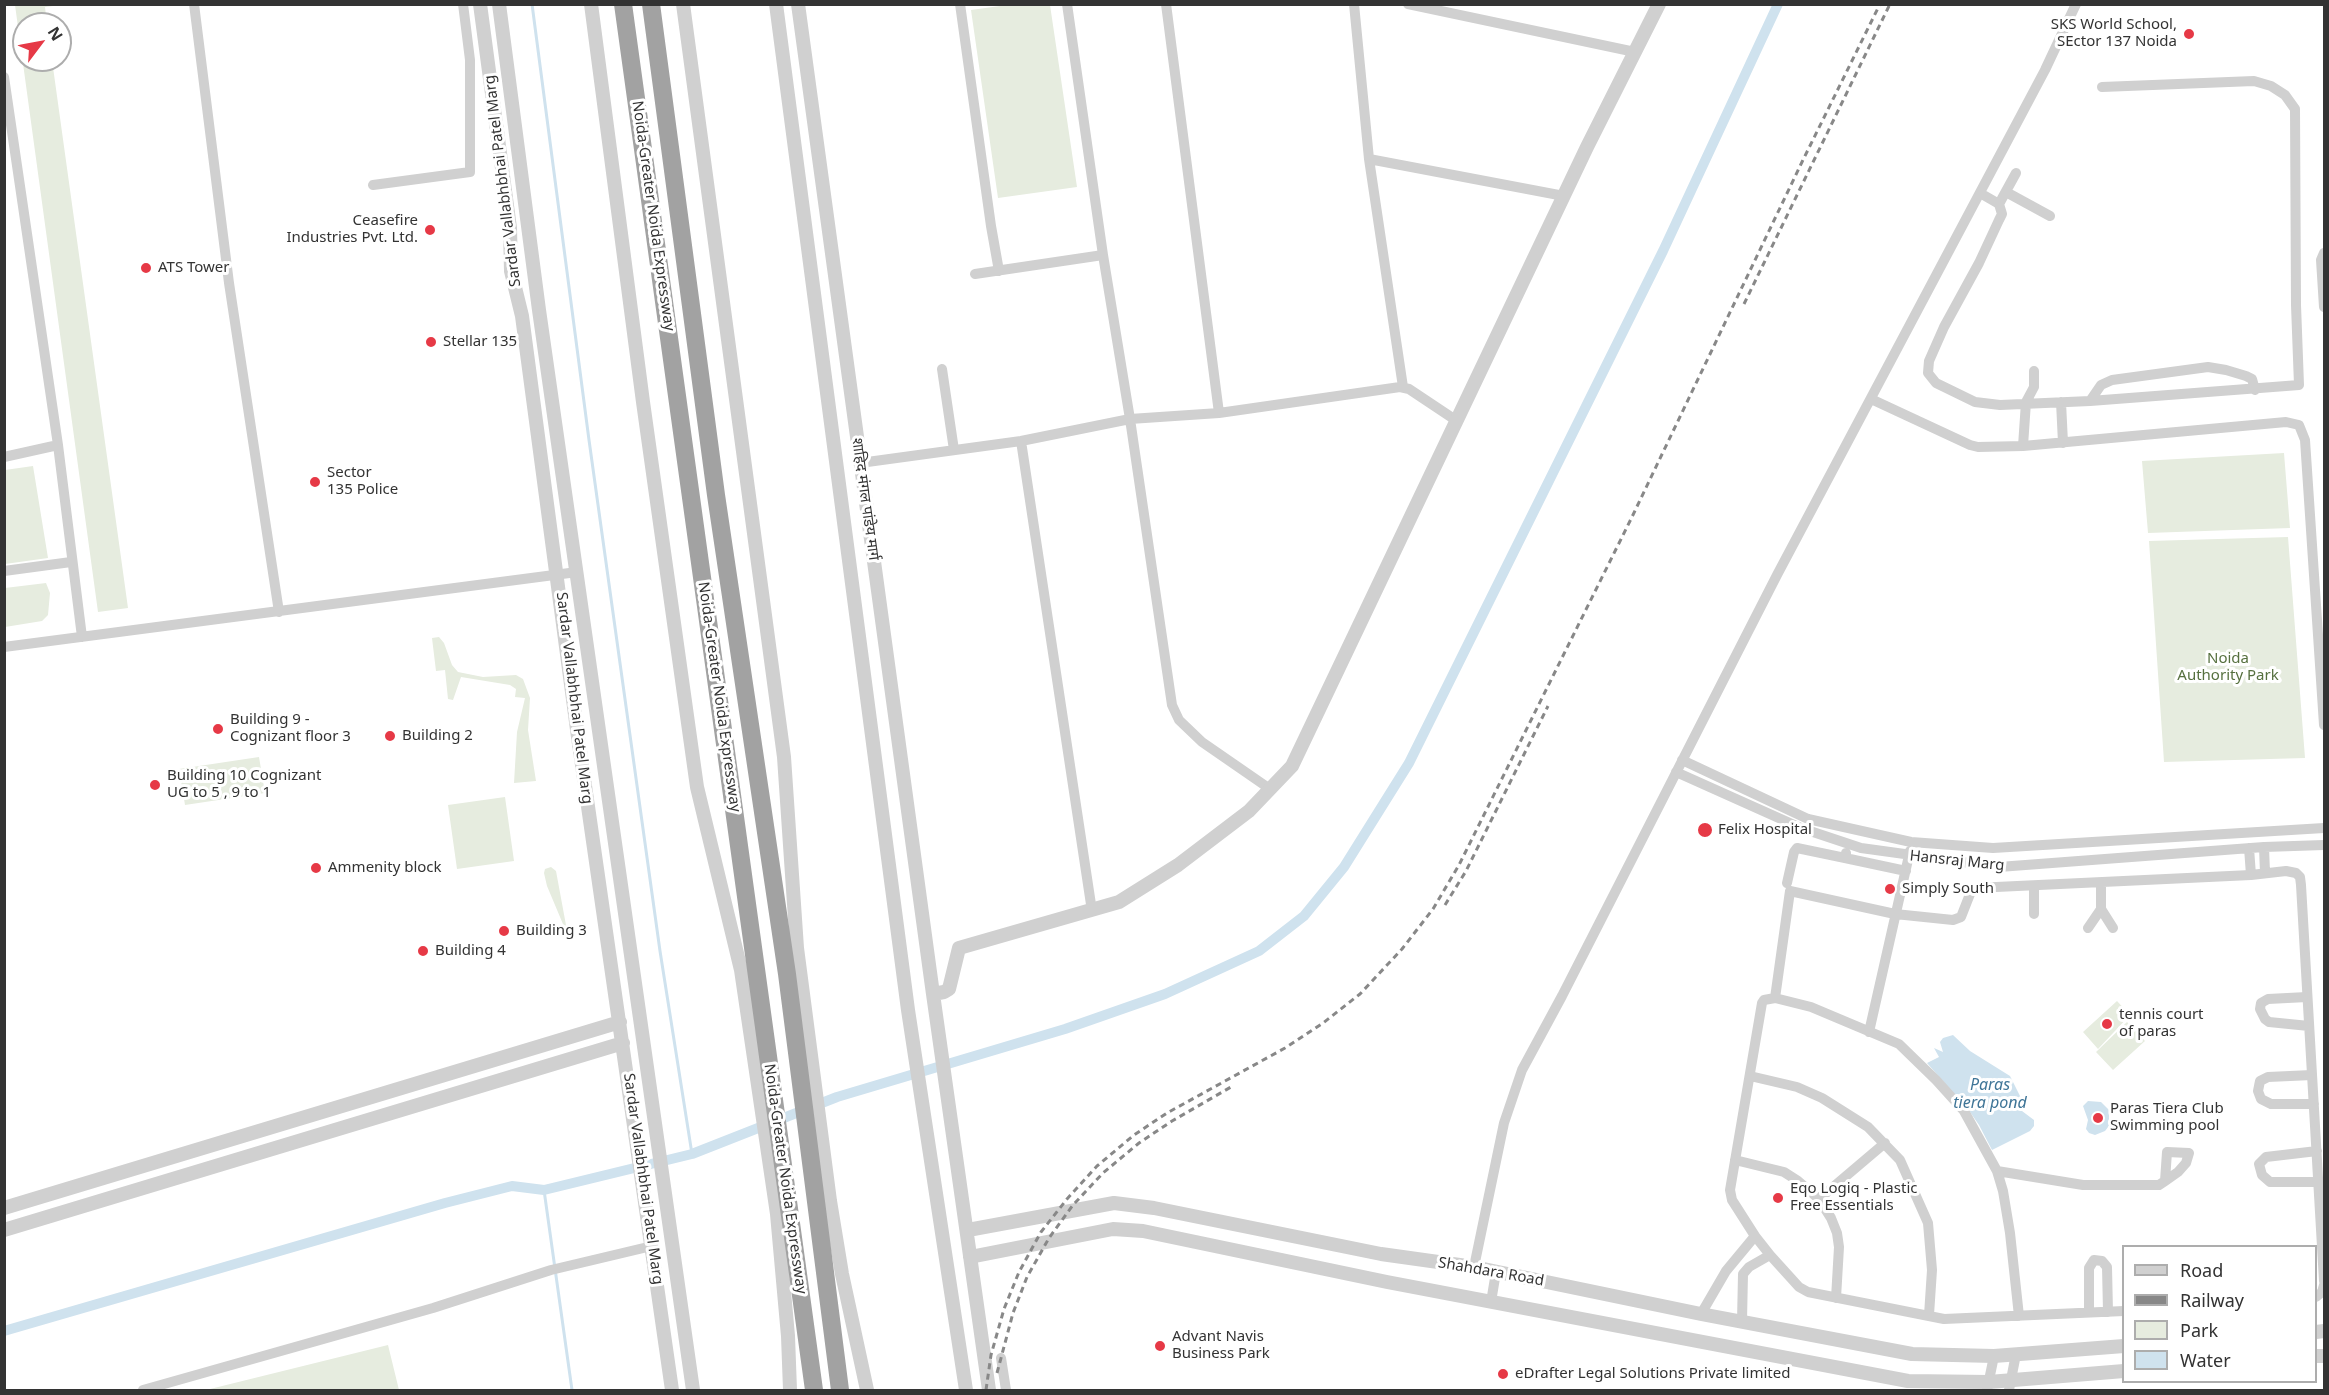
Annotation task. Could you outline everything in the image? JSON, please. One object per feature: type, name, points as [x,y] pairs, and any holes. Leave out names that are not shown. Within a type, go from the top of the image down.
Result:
[{"type":"highway","name":"Noida-Greater Noida Expressway","points":[[623,4],[758,1038],[783,1212],[814,1390]]},
{"type":"highway","name":"Noida-Greater Noida Expressway","points":[[651,4],[715,483],[800,1025],[823,1203],[840,1390]]},
{"type":"street","points":[[194,4],[229,284],[279,612]]},
{"type":"street","points":[[373,185],[470,172],[470,60],[463,4]]},
{"type":"street","name":"Sardar Vallabhbhai Patel Marg","points":[[480,4],[510,228],[511,272],[522,316],[578,736],[630,1083],[672,1390]]},
{"type":"street","name":"Sardar Vallabhbhai Patel Marg","points":[[499,4],[538,298],[693,1390]]},
{"type":"street","points":[[591,4],[643,402],[697,787],[758,1038]]},
{"type":"street","points":[[683,4],[784,757],[800,1025]]},
{"type":"street","points":[[776,4],[908,1010],[966,1390]]},
{"type":"street","name":"शाहिद मंगल पांडेय मार्ग","points":[[798,4],[912,845],[989,1390]]},
{"type":"street","points":[[960,4],[999,271]]},
{"type":"street","points":[[1067,4],[1172,705],[1179,720],[1202,742],[1270,789]]},
{"type":"street","points":[[1166,4],[1219,413]]},
{"type":"street","points":[[1354,4],[1369,159],[1403,387]]},
{"type":"street","points":[[1408,4],[1635,52]]},
{"type":"street","points":[[934,998],[949,989],[958,948],[1119,902],[1178,865],[1249,811],[1292,766],[1564,196],[1659,4]]},
{"type":"street","points":[[1474,1267],[1504,1123],[1518,1079],[1767,594],[2045,70],[2076,4]]},
{"type":"street","points":[[4,77],[58,445],[82,637]]},
{"type":"street","points":[[2016,173],[2003,197],[2002,214],[1929,361],[1928,373],[1936,383],[1975,402],[2000,405],[2298,387],[2300,384],[2296,305],[2295,109],[2285,95],[2271,86],[2254,81],[2102,87]]},
{"type":"street","points":[[1369,159],[1564,196]]},
{"type":"street","points":[[1982,189],[2050,216]]},
{"type":"street","points":[[2325,253],[2321,260],[2325,307]]},
{"type":"street","points":[[975,274],[1103,255]]},
{"type":"street","points":[[2090,401],[2101,385],[2112,380],[2208,367],[2246,375],[2252,379],[2255,390]]},
{"type":"street","points":[[942,369],[954,450]]},
{"type":"street","points":[[2023,446],[2026,402],[2034,387],[2034,371]]},
{"type":"street","points":[[860,463],[1021,441],[1130,419],[1219,413],[1403,387],[1457,421]]},
{"type":"street","points":[[1870,399],[1970,446],[2063,443],[2286,422],[2299,425],[2306,440],[2325,725]]},
{"type":"street","points":[[2061,402],[2063,443]]},
{"type":"street","points":[[1021,441],[1092,910]]},
{"type":"street","points":[[4,457],[58,445]]},
{"type":"street","points":[[4,571],[71,562]]},
{"type":"street","points":[[4,647],[577,572]]},
{"type":"street","name":"Hansraj Marg","points":[[1682,760],[1808,819],[1911,842],[1993,848],[2325,828]]},
{"type":"street","name":"Hansraj Marg","points":[[1676,772],[1801,828],[1861,848],[2000,867],[2248,848],[2325,845]]},
{"type":"street","points":[[1869,1032],[1910,856],[1911,842]]},
{"type":"street","points":[[1845,858],[1848,844]]},
{"type":"street","points":[[888,846],[912,845]]},
{"type":"street","points":[[2264,847],[2265,873]]},
{"type":"street","points":[[1786,883],[1797,848],[1906,871]]},
{"type":"street","points":[[2248,848],[2251,875]]},
{"type":"street","points":[[1775,998],[1790,891],[1895,914],[1953,920],[1961,917],[1973,888],[2292,872],[2300,878],[2325,1283],[2322,1292],[2317,1296]]},
{"type":"street","points":[[2101,882],[2101,909],[2113,928]]},
{"type":"street","points":[[2034,886],[2034,914]]},
{"type":"street","points":[[2088,928],[2101,909]]},
{"type":"street","points":[[2307,997],[2268,999],[2261,1003],[2260,1009],[2269,1022],[2309,1026]]},
{"type":"street","points":[[2019,1316],[2003,1191],[1997,1171],[1964,1111],[1899,1044],[1811,1007],[1775,998],[1764,1000],[1730,1195],[1755,1236],[1803,1290],[1944,1319],[2019,1316],[2089,1312],[2122,1311]]},
{"type":"street","points":[[4,1208],[620,1022]]},
{"type":"street","points":[[4,1230],[623,1043]]},
{"type":"street","points":[[2312,1075],[2268,1077],[2260,1081],[2258,1091],[2261,1099],[2271,1104],[2314,1104]]},
{"type":"street","points":[[1750,1076],[1797,1087],[1822,1098],[1859,1120],[1885,1143],[1905,1168],[1928,1223],[1932,1270],[1929,1315]]},
{"type":"street","points":[[1819,1199],[1885,1143]]},
{"type":"street","points":[[2317,1151],[2266,1157],[2259,1164],[2262,1175],[2270,1182],[2319,1182]]},
{"type":"street","points":[[1735,1160],[1784,1172],[1819,1199],[1837,1233],[1839,1247],[1836,1298]]},
{"type":"street","points":[[1997,1171],[2083,1185],[2159,1185],[2164,1181]]},
{"type":"street","points":[[823,1203],[842,1274],[867,1390]]},
{"type":"street","name":"Shahdara Road","points":[[968,1230],[1114,1203],[1154,1208],[1381,1254],[1474,1267],[1701,1314],[1912,1354],[1994,1356],[2122,1346]]},
{"type":"street","points":[[783,1212],[790,1390]]},
{"type":"street","name":"Shahdara Road","points":[[970,1257],[1113,1229],[1143,1231],[1491,1302],[1908,1381],[1988,1386],[2010,1385],[2122,1371]]},
{"type":"street","points":[[1701,1314],[1726,1271],[1755,1236]]},
{"type":"street","points":[[143,1390],[433,1308],[551,1270],[652,1243]]},
{"type":"street","points":[[1742,1321],[1743,1274],[1749,1267],[1770,1255]]},
{"type":"street","points":[[2089,1312],[2089,1268],[2090,1262],[2094,1260],[2102,1261],[2107,1268],[2108,1312]]},
{"type":"street","points":[[1491,1302],[1496,1272]]},
{"type":"street","points":[[2010,1385],[2016,1354]]},
{"type":"street","points":[[1988,1386],[1994,1356]]},
{"type":"street","points":[[1001,1358],[1006,1390]]},
{"type":"green space","points":[[15,5],[61,5],[45,7],[46,12],[16,12]]},
{"type":"green space","points":[[1007,5],[1050,5],[1077,187],[998,198],[971,10]]},
{"type":"green space","points":[[24,72],[54,72],[128,608],[98,612]]},
{"type":"green space","points":[[2284,453],[2290,528],[2148,533],[2142,461]]},
{"type":"green space","points":[[33,466],[48,558],[5,564],[5,470]]},
{"type":"green space","name":"Noida Authority Park","points":[[2288,537],[2305,758],[2164,762],[2149,541]]},
{"type":"green space","points":[[46,583],[50,593],[48,615],[42,621],[5,627],[5,588]]},
{"type":"green space","points":[[439,637],[444,643],[452,665],[458,672],[483,677],[516,675],[523,679],[530,698],[528,730],[536,781],[514,783],[517,732],[525,698],[515,697],[516,689],[510,685],[461,677],[453,700],[448,699],[445,670],[436,671],[432,638]]},
{"type":"green space","points":[[259,757],[265,793],[185,805],[179,769]]},
{"type":"green space","points":[[505,797],[514,861],[457,869],[448,805]]},
{"type":"green space","points":[[551,867],[556,871],[568,936],[547,886],[544,873],[545,869]]},
{"type":"green space","name":"tennis court of paras","points":[[2117,1001],[2130,1015],[2098,1049],[2083,1032]]},
{"type":"green space","points":[[2127,1022],[2145,1041],[2113,1070],[2096,1052]]},
{"type":"green space","points":[[388,1345],[399,1390],[206,1390]]},
{"type":"water","name":"Paras tiera pond","points":[[1953,1035],[1970,1051],[2010,1076],[2024,1104],[2022,1111],[2034,1120],[2034,1126],[2030,1131],[1992,1150],[1970,1112],[1927,1063],[1939,1057],[1934,1048],[1943,1052],[1940,1042],[1943,1038]]},
{"type":"water","name":"Paras Tiera Club Swimming pool","points":[[2088,1101],[2101,1102],[2109,1110],[2109,1126],[2105,1131],[2095,1135],[2086,1129],[2088,1120],[2083,1106]]},
{"type":"waterway","points":[[532,4],[589,440],[660,951],[692,1154]]},
{"type":"waterway","points":[[4,1331],[445,1203],[512,1186],[544,1190],[692,1154],[837,1097],[1065,1029],[1165,994],[1259,951],[1304,916],[1344,867],[1409,763],[1663,251],[1778,4]]},
{"type":"waterway","points":[[544,1190],[572,1390]]},
{"type":"railway","points":[[986,1390],[991,1355],[1004,1309],[1019,1272],[1041,1232],[1097,1166],[1134,1135],[1167,1113],[1285,1048],[1323,1023],[1360,994],[1402,949],[1433,909],[1459,865],[1631,519],[1880,4]]},
{"type":"railway","points":[[1744,304],[1890,4]]},
{"type":"railway","points":[[1445,905],[1466,871],[1548,706]]},
{"type":"railway","points":[[997,1373],[1013,1313],[1027,1277],[1049,1238],[1073,1205],[1103,1173],[1139,1143],[1231,1087]]},
{"type":"place","name":"SKS World School, SEctor 137 Noida","points":[[2189,34]]},
{"type":"place","name":"Ceasefire Industries Pvt. Ltd.","points":[[430,230]]},
{"type":"place","name":"ATS Tower","points":[[146,268]]},
{"type":"place","name":"Stellar 135","points":[[431,342]]},
{"type":"place","name":"Sector 135 Police","points":[[315,482]]},
{"type":"place","name":"Building 9 - Cognizant floor 3","points":[[218,729]]},
{"type":"place","name":"Building 2","points":[[390,736]]},
{"type":"place","name":"Building 10 Cognizant UG to 5 , 9 to 1","points":[[155,785]]},
{"type":"place","name":"Felix Hospital","points":[[1705,830]]},
{"type":"place","name":"Ammenity block","points":[[316,868]]},
{"type":"place","name":"Simply South","points":[[1890,889]]},
{"type":"place","name":"Building 3","points":[[504,931]]},
{"type":"place","name":"Building 4","points":[[423,951]]},
{"type":"place","name":"tennis court of paras","points":[[2107,1024]]},
{"type":"place","name":"Paras Tiera Club Swimming pool","points":[[2098,1118]]},
{"type":"place","name":"Eqo Logiq - Plastic Free Essentials","points":[[1778,1198]]},
{"type":"place","name":"Advant Navis Business Park","points":[[1160,1346]]},
{"type":"place","name":"eDrafter Legal Solutions Private limited","points":[[1503,1374]]}]
